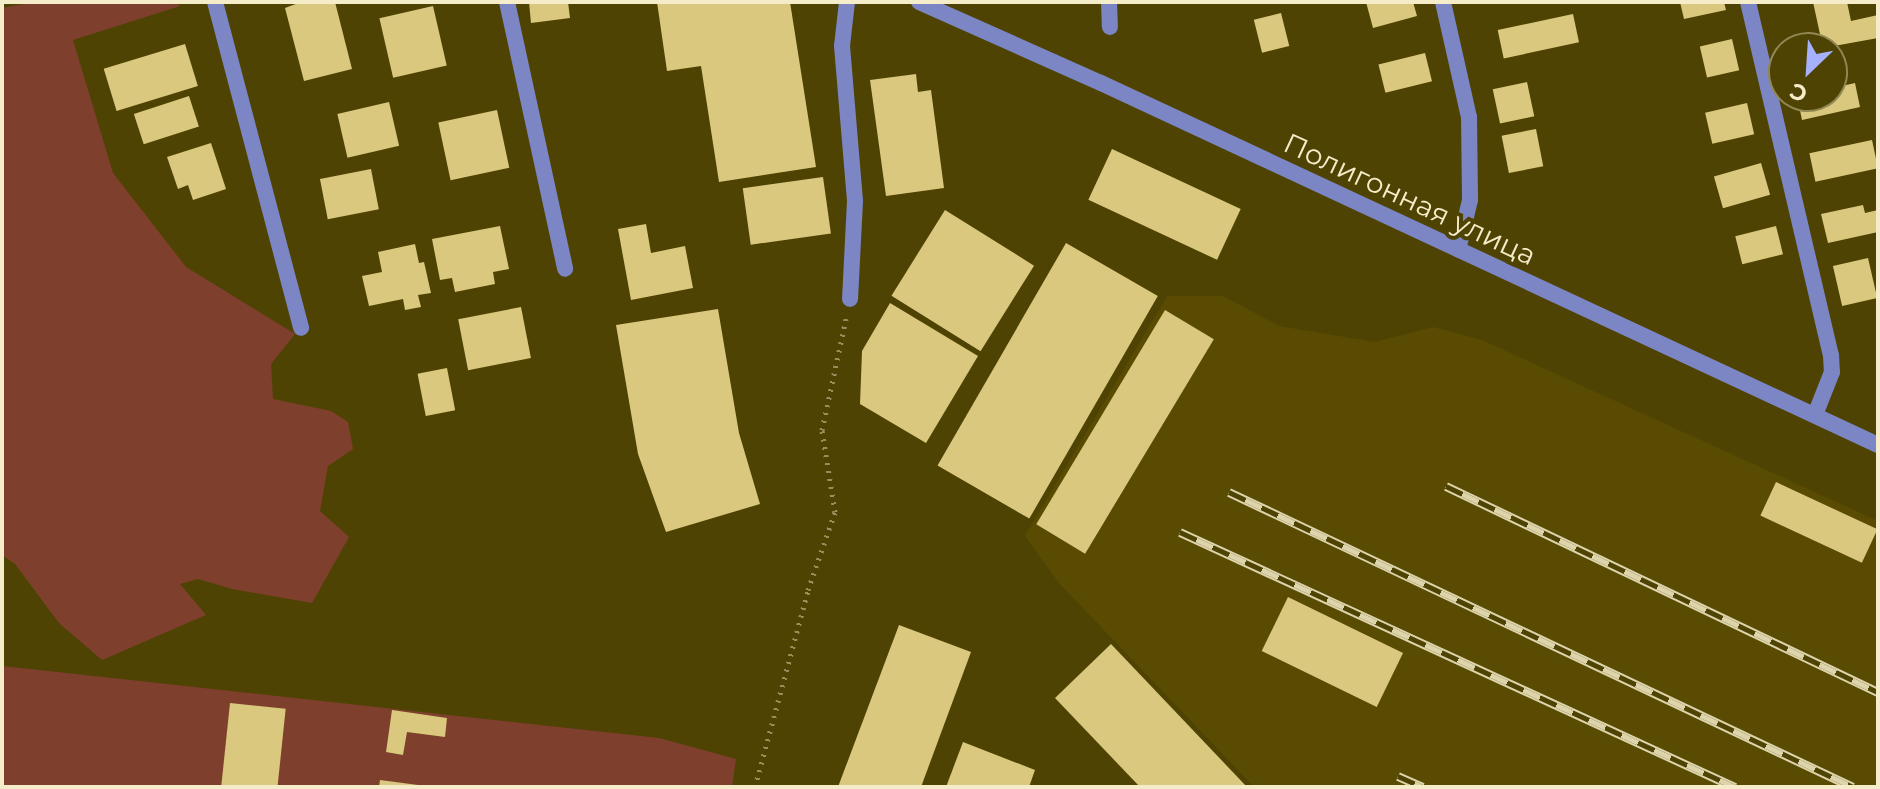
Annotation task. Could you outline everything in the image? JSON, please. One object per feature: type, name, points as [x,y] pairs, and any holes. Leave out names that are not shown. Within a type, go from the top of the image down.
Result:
[{"type":"street","points":[[215,2],[301,328]]},
{"type":"street","points":[[507,2],[565,269]]},
{"type":"street","points":[[847,2],[842,46],[855,201],[850,299]]},
{"type":"street","name":"Полигонная улица","points":[[919,2],[1878,445]]},
{"type":"street","points":[[1109,2],[1110,27]]},
{"type":"street","points":[[1443,2],[1469,117],[1470,200],[1458,250]]},
{"type":"street","points":[[1748,2],[1831,355],[1832,372],[1815,415]]},
{"type":"path","points":[[755,787],[788,660],[835,512],[822,430],[850,299]]},
{"type":"shaded area","points":[[34,2],[176,2],[180,6],[73,40],[113,173],[186,267],[295,334],[271,364],[273,399],[331,411],[348,422],[353,449],[328,466],[320,511],[349,537],[312,603],[232,589],[198,579],[180,584],[206,615],[102,660],[59,623],[15,564],[2,555],[2,8]]},
{"type":"shaded area","points":[[1167,296],[1223,296],[1279,326],[1375,342],[1433,327],[1482,340],[1878,521],[1878,787],[1254,787],[1058,582],[1025,536]]},
{"type":"shaded area","points":[[2,666],[659,738],[736,759],[732,787],[2,787]]},
{"type":"building","points":[[301,2],[335,2],[352,69],[304,81],[285,8]]},
{"type":"building","points":[[529,2],[568,2],[570,18],[531,23]]},
{"type":"building","points":[[657,2],[790,2],[816,167],[719,182],[701,66],[667,71]]},
{"type":"building","points":[[1366,2],[1413,2],[1417,16],[1373,28]]},
{"type":"building","points":[[1680,2],[1724,2],[1726,10],[1684,19]]},
{"type":"building","points":[[1813,2],[1847,2],[1851,21],[1878,15],[1878,38],[1848,43],[1848,32],[1820,32]]},
{"type":"building","points":[[433,6],[447,65],[393,78],[379,18]]},
{"type":"building","points":[[1281,13],[1289,46],[1262,53],[1254,20]]},
{"type":"building","points":[[1573,14],[1579,42],[1504,58],[1498,30]]},
{"type":"building","points":[[1732,39],[1739,70],[1707,78],[1700,46]]},
{"type":"building","points":[[185,44],[198,86],[117,111],[104,69]]},
{"type":"building","points":[[1425,53],[1432,81],[1385,93],[1378,65]]},
{"type":"building","points":[[916,74],[918,92],[931,90],[944,188],[886,196],[870,80]]},
{"type":"building","points":[[1527,82],[1534,116],[1500,124],[1493,89]]},
{"type":"building","points":[[1855,83],[1860,107],[1848,110],[1848,85]]},
{"type":"building","points":[[189,96],[199,126],[144,144],[134,114]]},
{"type":"building","points":[[389,102],[399,146],[347,158],[337,114]]},
{"type":"building","points":[[1747,103],[1754,134],[1712,144],[1705,113]]},
{"type":"building","points":[[497,110],[509,168],[451,180],[438,122]]},
{"type":"building","points":[[1800,112],[1838,112],[1802,120]]},
{"type":"building","points":[[1536,129],[1543,166],[1509,173],[1502,136]]},
{"type":"building","points":[[1872,140],[1878,168],[1815,182],[1809,153]]},
{"type":"building","points":[[211,143],[226,189],[193,200],[188,185],[178,189],[167,157]]},
{"type":"building","points":[[1112,149],[1241,209],[1217,260],[1088,200]]},
{"type":"building","points":[[1761,163],[1770,195],[1723,208],[1714,177]]},
{"type":"building","points":[[371,169],[379,209],[328,219],[320,179]]},
{"type":"building","points":[[823,177],[831,233],[751,245],[743,188]]},
{"type":"building","points":[[1863,205],[1865,213],[1878,210],[1878,232],[1828,243],[1821,214]]},
{"type":"building","points":[[945,210],[1034,266],[981,351],[891,296]]},
{"type":"building","points":[[646,224],[651,253],[685,246],[693,288],[631,300],[618,229]]},
{"type":"building","points":[[500,226],[509,269],[493,272],[495,284],[455,292],[452,278],[440,280],[432,239]]},
{"type":"building","points":[[1776,226],[1783,254],[1742,264],[1735,236]]},
{"type":"building","points":[[1066,243],[1158,296],[1029,519],[938,466]]},
{"type":"building","points":[[415,244],[419,263],[424,262],[431,293],[418,295],[421,307],[405,310],[403,299],[369,306],[362,276],[382,272],[378,252]]},
{"type":"building","points":[[1868,258],[1877,298],[1842,306],[1833,266]]},
{"type":"building","points":[[890,303],[978,356],[926,443],[860,404],[862,351]]},
{"type":"building","points":[[521,307],[531,358],[468,370],[458,319]]},
{"type":"building","points":[[718,309],[739,433],[760,504],[666,532],[638,454],[616,325]]},
{"type":"building","points":[[1165,310],[1214,339],[1085,554],[1036,524]]},
{"type":"building","points":[[447,368],[455,410],[426,416],[418,374]]},
{"type":"building","points":[[1776,482],[1878,529],[1862,563],[1760,516]]},
{"type":"building","points":[[1288,597],[1403,653],[1377,707],[1262,651]]},
{"type":"building","points":[[899,625],[971,652],[921,787],[838,787]]},
{"type":"building","points":[[1111,644],[1247,787],[1140,787],[1055,698]]},
{"type":"building","points":[[230,703],[286,709],[277,787],[221,787]]},
{"type":"building","points":[[392,710],[447,718],[445,737],[407,732],[403,755],[386,752]]},
{"type":"building","points":[[963,742],[1035,770],[1029,787],[946,787]]},
{"type":"building","points":[[380,780],[418,785],[418,787],[379,787]]},
{"type":"railway","points":[[1446,486],[1878,692]]},
{"type":"railway","points":[[1229,492],[1853,787]]},
{"type":"railway","points":[[1180,532],[1735,787]]},
{"type":"railway","points":[[1398,776],[1423,787]]}]
